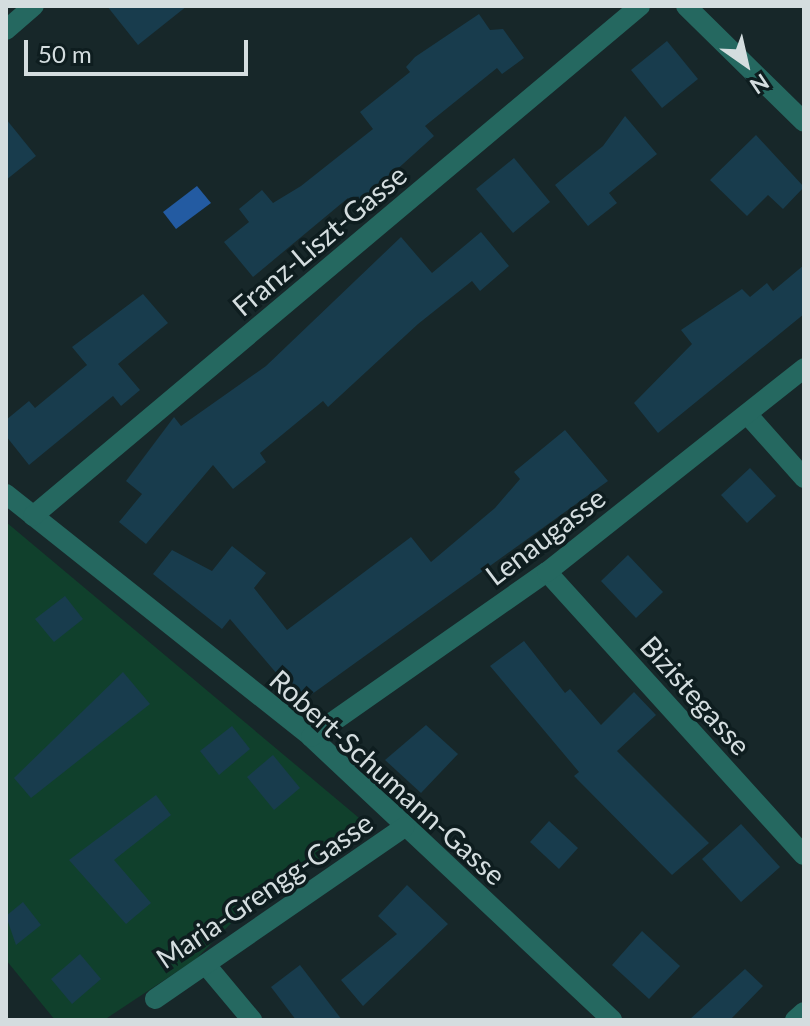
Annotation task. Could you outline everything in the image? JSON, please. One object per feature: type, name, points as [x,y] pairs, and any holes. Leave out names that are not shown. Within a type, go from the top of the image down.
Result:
[{"type":"street","points":[[6,30],[34,6]]},
{"type":"street","name":"Franz-Liszt-Gasse","points":[[33,516],[640,6]]},
{"type":"street","points":[[686,6],[804,122]]},
{"type":"street","name":"Lenaugasse","points":[[311,737],[547,572],[804,368]]},
{"type":"street","points":[[747,414],[804,478]]},
{"type":"street","name":"Robert-Schumann-Gasse","points":[[6,494],[311,737],[612,1020]]},
{"type":"street","name":"Bizistegasse","points":[[547,572],[804,855]]},
{"type":"street","name":"Maria-Grengg-Gasse","points":[[155,999],[404,827]]},
{"type":"street","points":[[206,965],[252,1020]]},
{"type":"street","points":[[795,1020],[804,1012]]},
{"type":"green space","points":[[6,522],[371,828],[249,905],[196,959],[104,1020],[55,1020],[6,960]]},
{"type":"water","points":[[197,186],[211,203],[176,229],[163,212]]},
{"type":"building","points":[[107,6],[187,6],[138,45]]},
{"type":"building","points":[[479,14],[490,30],[503,29],[524,58],[502,74],[497,68],[425,126],[434,136],[383,182],[354,205],[348,198],[253,277],[224,242],[249,222],[239,209],[262,190],[273,203],[301,186],[373,129],[360,112],[410,72],[406,67],[415,57]]},
{"type":"building","points":[[667,41],[698,79],[662,108],[631,70]]},
{"type":"building","points":[[625,116],[657,154],[609,193],[617,203],[588,226],[555,185],[603,146]]},
{"type":"building","points":[[6,119],[36,156],[6,180]]},
{"type":"building","points":[[756,135],[804,187],[783,209],[768,195],[747,216],[710,180]]},
{"type":"building","points":[[514,158],[550,202],[513,233],[476,189]]},
{"type":"building","points":[[481,232],[509,266],[480,291],[472,281],[418,324],[328,407],[323,401],[260,453],[266,462],[233,489],[213,465],[146,544],[119,522],[142,494],[126,481],[174,417],[181,426],[266,366],[401,237],[432,273]]},
{"type":"building","points":[[804,265],[804,314],[658,433],[634,403],[692,344],[681,330],[742,289],[750,297],[767,283],[773,291]]},
{"type":"building","points":[[143,294],[168,323],[118,364],[140,390],[121,406],[113,396],[29,465],[6,436],[6,420],[29,401],[35,408],[87,365],[72,347]]},
{"type":"building","points":[[565,430],[608,481],[301,702],[230,619],[222,629],[153,574],[172,550],[212,571],[232,546],[266,573],[254,588],[287,630],[411,537],[431,562],[495,508],[520,479],[514,472]]},
{"type":"building","points":[[750,468],[776,496],[747,523],[721,495]]},
{"type":"building","points":[[628,555],[663,592],[636,618],[601,581]]},
{"type":"building","points":[[65,596],[83,619],[54,642],[35,619]]},
{"type":"building","points":[[524,641],[565,693],[570,689],[601,725],[634,692],[656,715],[617,751],[709,843],[672,875],[574,776],[579,772],[490,666]]},
{"type":"building","points":[[123,672],[150,704],[31,798],[14,778]]},
{"type":"building","points":[[426,725],[458,754],[421,793],[385,760]]},
{"type":"building","points":[[232,726],[250,749],[219,775],[200,751]]},
{"type":"building","points":[[273,755],[300,788],[274,810],[247,777]]},
{"type":"building","points":[[156,795],[171,815],[114,860],[151,903],[126,924],[69,860]]},
{"type":"building","points":[[549,821],[578,848],[559,869],[530,842]]},
{"type":"building","points":[[741,824],[780,867],[741,902],[702,859]]},
{"type":"building","points":[[407,885],[448,924],[363,1006],[341,980],[397,934],[378,916]]},
{"type":"building","points":[[23,902],[41,925],[16,945],[6,916]]},
{"type":"building","points":[[642,931],[680,966],[649,999],[612,965]]},
{"type":"building","points":[[80,954],[101,979],[72,1004],[51,979]]},
{"type":"building","points":[[300,965],[342,1020],[296,1020],[271,987]]},
{"type":"building","points":[[745,969],[763,986],[730,1020],[689,1020]]}]
